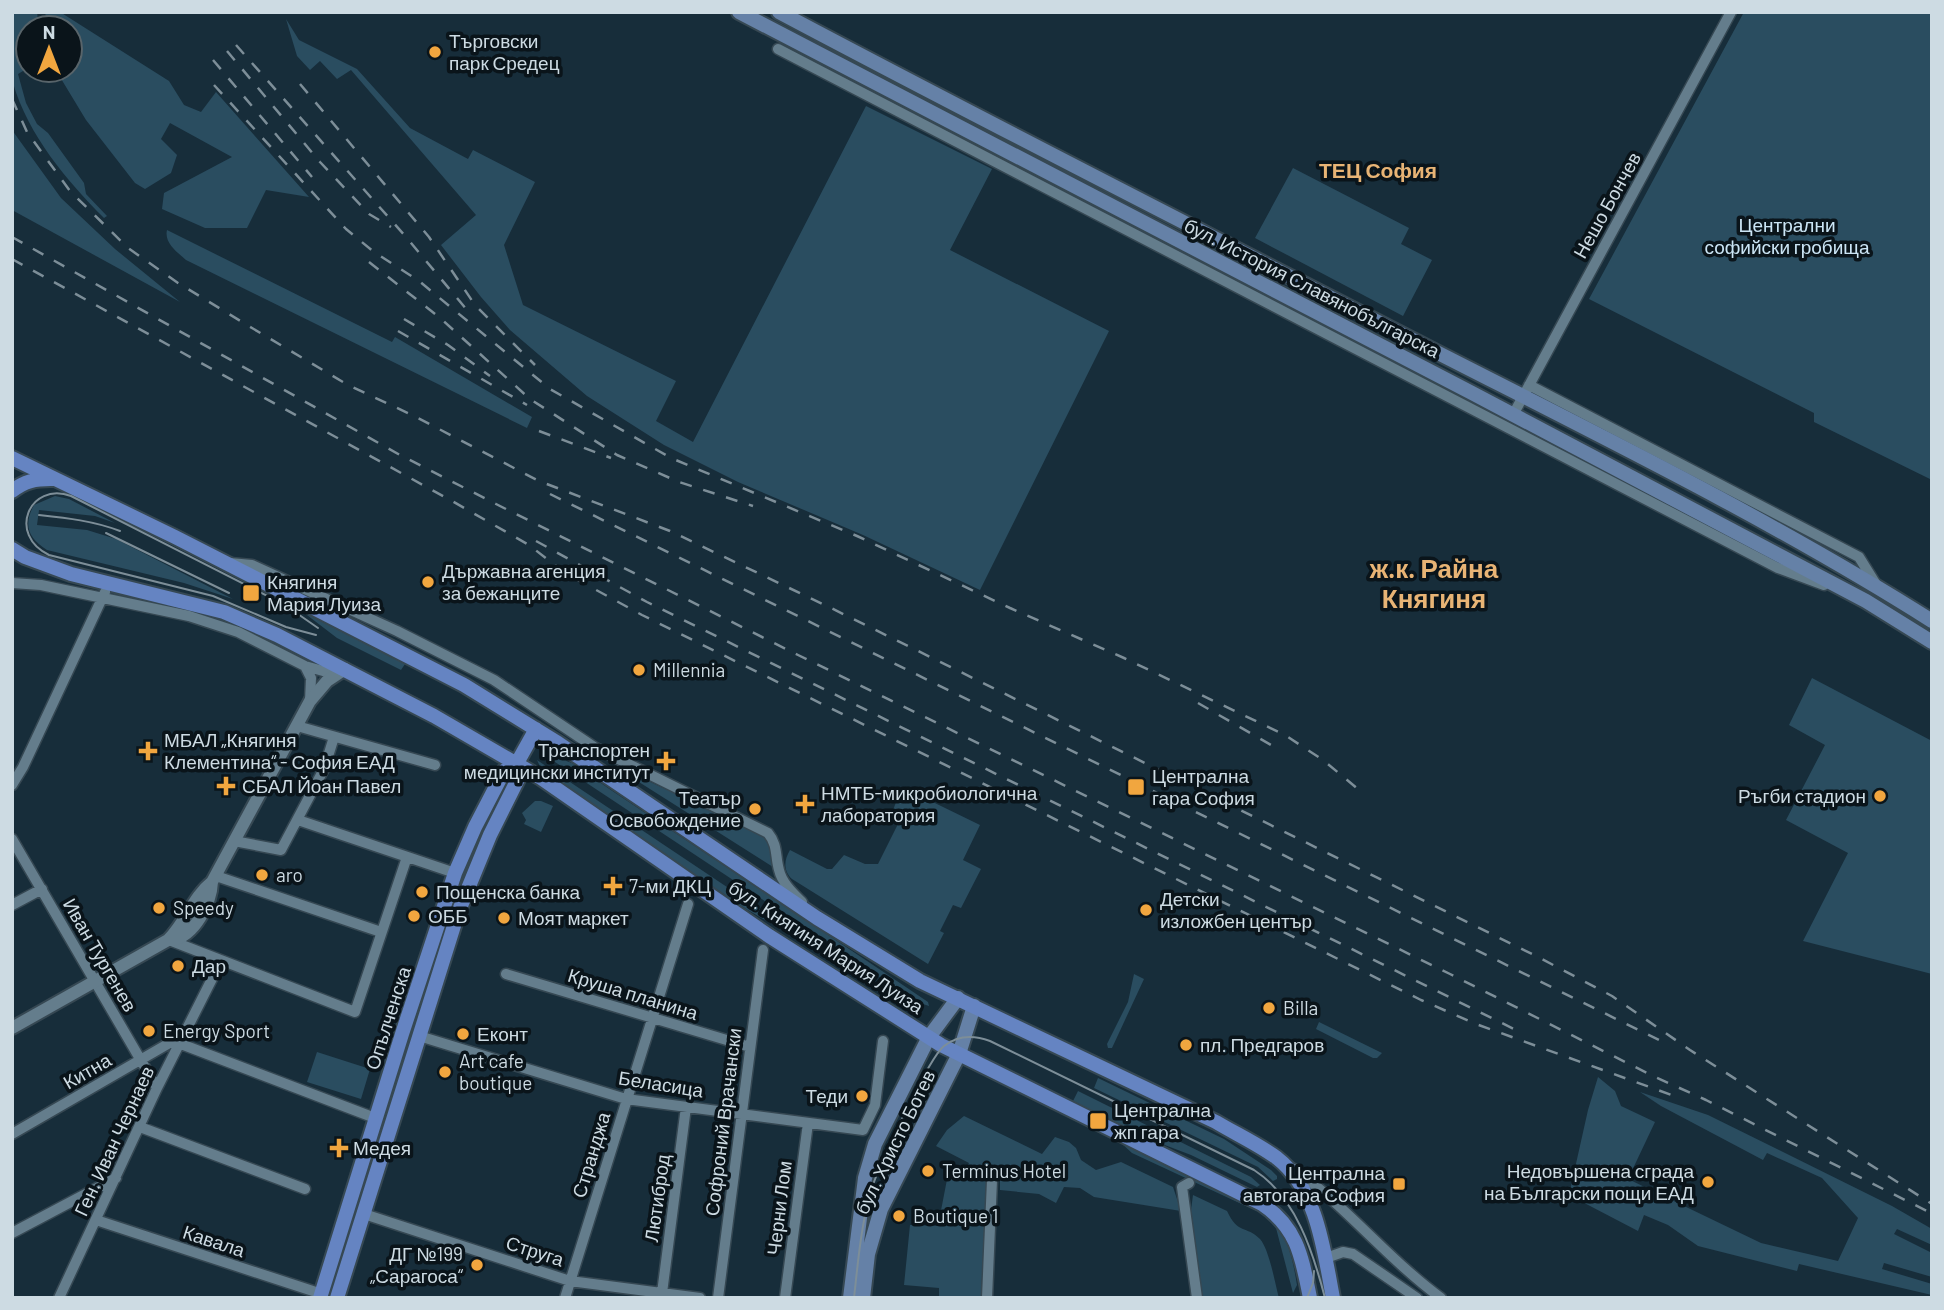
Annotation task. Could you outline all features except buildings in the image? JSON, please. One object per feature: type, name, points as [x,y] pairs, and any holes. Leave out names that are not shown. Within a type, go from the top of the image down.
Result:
[{"type":"main road","name":"бул. История Славянобългарска","points":[[739,12],[1866,601],[1932,642]]},
{"type":"main road","name":"бул. История Славянобългарска","points":[[779,12],[1102,181],[1526,391],[1877,586],[1932,621]]},
{"type":"main road","name":"бул. Княгиня Мария Луиза","points":[[12,458],[464,685],[536,729],[817,918],[894,966],[1216,1122],[1279,1160],[1301,1186],[1314,1218],[1334,1298]]},
{"type":"main road","points":[[12,491],[32,480],[52,479]]},
{"type":"main road","name":"бул. Княгиня Мария Луиза","points":[[13,549],[25,557],[71,574],[223,612],[345,669],[517,763],[566,794],[769,936],[929,1037],[1073,1112],[1210,1177],[1272,1211],[1285,1223],[1301,1254],[1310,1298]]},
{"type":"main road","name":"Опълченска","points":[[321,1296],[375,1118],[455,873],[504,771],[517,763],[536,729]]},
{"type":"main road","name":"Опълченска","points":[[337,1298],[462,902],[490,835],[518,779],[517,763]]},
{"type":"main road","name":"бул. Христо Ботев","points":[[850,1298],[869,1161],[880,1132],[929,1037],[958,999]]},
{"type":"main road","name":"бул. Христо Ботев","points":[[863,1298],[868,1254],[881,1209],[959,1054],[974,1006]]},
{"type":"street","name":"Нешо Бончев","points":[[1513,415],[1731,12]]},
{"type":"street","name":"бул. История Славянобългарска","points":[[778,49],[1778,568],[1866,601]]},
{"type":"street","name":"бул. Княгиня Мария Луиза","points":[[223,562],[252,565],[397,631],[494,680],[594,747],[768,833],[776,849],[781,877],[817,918]]},
{"type":"street","points":[[12,583],[41,585],[189,615],[238,632],[305,666],[323,671],[345,669]]},
{"type":"street","points":[[12,785],[110,583],[146,605]]},
{"type":"street","points":[[305,666],[311,678],[310,701]]},
{"type":"street","points":[[12,1028],[168,940],[187,933],[196,923],[212,893],[214,879],[310,701],[327,681],[345,669]]},
{"type":"street","points":[[298,726],[435,765]]},
{"type":"street","points":[[234,841],[281,850],[325,767],[334,737]]},
{"type":"street","points":[[298,820],[455,873]]},
{"type":"street","name":"Иван Тургенев","points":[[12,839],[157,1088]]},
{"type":"street","points":[[168,940],[355,1012],[407,857]]},
{"type":"street","points":[[214,879],[381,932]]},
{"type":"street","points":[[12,905],[41,889]]},
{"type":"street","name":"Странджа","points":[[565,1298],[688,904]]},
{"type":"street","name":"Софроний Врачански","points":[[718,1298],[764,950]]},
{"type":"street","name":"Ген. Иван Чернаев","points":[[59,1298],[157,1088],[221,961]]},
{"type":"street","name":"Круша планина","points":[[506,974],[750,1047]]},
{"type":"street","name":"Беласица","points":[[419,1035],[626,1100],[863,1130]]},
{"type":"street","name":"Китна","points":[[12,1134],[173,1041],[180,1044]]},
{"type":"street","name":"бул. Христо Ботев","points":[[863,1130],[875,1104],[883,1041]]},
{"type":"street","points":[[180,1044],[375,1118]]},
{"type":"street","name":"Лютиброд","points":[[662,1293],[686,1107]]},
{"type":"street","name":"Черни Лом","points":[[785,1298],[808,1123]]},
{"type":"street","points":[[140,1127],[305,1189]]},
{"type":"street","points":[[1279,1160],[1297,1171],[1335,1203],[1419,1282],[1441,1298]]},
{"type":"street","points":[[12,1233],[117,1177]]},
{"type":"street","points":[[987,1298],[992,1180]]},
{"type":"street","points":[[1189,1183],[1182,1187],[1197,1298]]},
{"type":"street","name":"Струга","points":[[364,1214],[570,1281],[700,1298]]},
{"type":"street","name":"Кавала","points":[[96,1220],[321,1296]]},
{"type":"street","points":[[1326,1258],[1343,1252],[1353,1254],[1417,1298]]},
{"type":"green space","points":[[12,12],[37,12],[14,14],[14,84],[21,84],[26,103],[37,124],[48,133],[84,183],[86,194],[107,216],[104,218],[50,156],[28,121],[13,83]]},
{"type":"green space","points":[[45,12],[63,14],[45,14]]},
{"type":"green space","name":"Централни софийски гробища","points":[[1744,12],[1932,12],[1932,480],[1814,422],[1814,413],[1589,299]]},
{"type":"green space","points":[[286,19],[299,40],[357,69],[410,128],[468,159],[473,150],[535,182],[504,245],[523,305],[676,381],[656,421],[693,442],[866,106],[992,169],[950,250],[1109,331],[980,590],[863,535],[738,482],[664,445],[587,396],[510,330],[441,245],[476,215],[351,70],[337,79],[320,61],[310,70],[297,56]]},
{"type":"green space","points":[[84,27],[169,81],[184,105],[201,112],[216,92],[309,197],[266,190],[247,228],[205,228],[162,209],[164,193],[232,157],[170,123],[161,139],[177,155],[171,173],[145,189],[135,183],[86,120],[64,84],[84,84]]},
{"type":"green space","points":[[12,130],[61,198],[115,249],[180,302],[12,210]]},
{"type":"green space","points":[[1293,168],[1409,228],[1401,244],[1432,260],[1403,316],[1255,238]]},
{"type":"green space","points":[[167,230],[392,342],[395,337],[532,417],[527,428],[186,260],[169,243]]},
{"type":"green space","points":[[55,496],[69,499],[115,523],[95,516],[39,510],[37,525],[87,530],[116,539],[233,599],[184,583],[47,550],[35,541],[28,525],[34,505]]},
{"type":"green space","points":[[303,612],[405,664],[401,670],[337,638]]},
{"type":"green space","points":[[1812,678],[1932,741],[1932,974],[1803,941],[1848,853],[1786,820],[1825,745],[1789,725]]},
{"type":"green space","points":[[552,756],[572,763],[928,1002],[929,1006],[884,980],[552,760]]},
{"type":"green space","points":[[537,760],[787,927],[810,946],[746,909],[542,771]]},
{"type":"green space","points":[[633,774],[763,834],[770,845],[773,867],[631,777]]},
{"type":"green space","points":[[902,787],[980,825],[963,860],[981,869],[961,908],[953,905],[940,931],[944,933],[928,964],[792,879],[786,869],[790,850],[827,869],[832,869],[844,855],[865,864],[878,864],[900,820],[893,810]]},
{"type":"green space","points":[[535,801],[553,806],[541,832],[524,824],[526,820],[522,813]]},
{"type":"green space","points":[[1134,974],[1144,979],[1112,1048],[1108,1048],[1107,1044],[1128,1002]]},
{"type":"green space","points":[[1319,1022],[1382,1053],[1373,1058],[1316,1029]]},
{"type":"green space","points":[[317,1052],[370,1069],[361,1099],[307,1082]]},
{"type":"green space","points":[[1598,1077],[1615,1091],[1621,1106],[1655,1122],[1628,1179],[1761,1243],[1838,1261],[1858,1218],[1822,1178],[1767,1153],[1763,1160],[1640,1092],[1708,1115],[1892,1206],[1932,1229],[1932,1245],[1897,1229],[1894,1234],[1932,1253],[1932,1277],[1884,1263],[1882,1269],[1932,1284],[1932,1295],[1799,1264],[1797,1271],[1698,1246],[1668,1225],[1644,1215],[1638,1231],[1569,1195]]},
{"type":"green space","points":[[1098,1078],[1224,1139],[1271,1170],[1277,1179],[1273,1181],[1258,1167],[1094,1088]]},
{"type":"green space","points":[[1078,1091],[1251,1177],[1260,1185],[1257,1187],[1191,1155],[1149,1139],[1073,1101]]},
{"type":"green space","points":[[964,1116],[1042,1154],[1055,1137],[1069,1142],[1076,1148],[1081,1160],[1096,1170],[1121,1162],[1173,1187],[1181,1211],[1094,1197],[1080,1188],[1064,1187],[1056,1203],[1039,1194],[1000,1190],[1000,1178],[987,1174],[981,1298],[939,1298],[939,1288],[904,1285],[910,1225],[938,1226],[949,1169],[963,1175],[969,1163],[936,1146],[947,1130]]},
{"type":"green space","points":[[1121,1143],[1184,1169],[1270,1217],[1281,1232],[1291,1257],[1297,1285],[1293,1293],[1276,1228],[1265,1215],[1132,1153]]},
{"type":"green space","points":[[1193,1195],[1227,1211],[1235,1224],[1260,1239],[1269,1258],[1279,1298],[1202,1298],[1191,1210]]},
{"type":"tram line","points":[[316,635],[286,627],[213,596],[49,555],[36,546],[29,535],[26,524],[28,512],[44,496],[56,493],[71,496],[285,605],[318,628]]},
{"type":"tram line","points":[[39,515],[90,522],[120,531]]},
{"type":"tram line","points":[[106,533],[229,593]]},
{"type":"tram line","points":[[854,1298],[860,1244],[871,1191],[893,1138],[927,1071],[944,1046],[960,1038],[972,1037],[990,1041],[1254,1170],[1269,1181],[1292,1210],[1301,1227],[1325,1298]]},
{"type":"tram line","points":[[1307,1298],[1314,1271]]},
{"type":"railway","points":[[236,45],[467,310]]},
{"type":"railway","points":[[227,51],[320,162],[369,214],[391,227]]},
{"type":"railway","points":[[213,60],[312,177]]},
{"type":"railway","points":[[300,84],[429,237],[475,305],[535,365]]},
{"type":"railway","points":[[214,85],[346,229],[374,252],[419,281],[550,389],[671,458],[857,536],[1285,735],[1323,760],[1364,794]]},
{"type":"railway","points":[[12,99],[27,132],[70,191],[128,248],[178,283],[348,385],[539,481],[670,531],[831,608],[1538,957],[1612,996],[1690,1050],[1932,1204]]},
{"type":"railway","points":[[12,237],[400,455],[496,504],[1927,1211]]},
{"type":"railway","points":[[12,259],[452,501],[529,545],[565,573],[642,615],[1421,1000],[1476,1024],[1677,1097]]},
{"type":"railway","points":[[369,262],[439,317],[530,399],[617,455],[679,482],[753,506]]},
{"type":"railway","points":[[404,319],[448,345],[490,376]]},
{"type":"railway","points":[[398,331],[527,405]]},
{"type":"railway","points":[[539,431],[611,458]]},
{"type":"railway","points":[[550,494],[1665,1043]]},
{"type":"railway","points":[[536,541],[647,602],[1516,1030]]},
{"type":"railway","points":[[1198,703],[1271,745]]},
{"type":"place","name":"Търговски парк Средец","points":[[435,52]]},
{"type":"place","name":"Държавна агенция за бежанците","points":[[428,582]]},
{"type":"place","name":"Княгиня Мария Луиза","points":[[251,593]]},
{"type":"place","name":"Millennia","points":[[639,670]]},
{"type":"place","name":"МБАЛ „Княгиня Клементина“ - София ЕАД","points":[[148,751]]},
{"type":"place","name":"Транспортен медицински институт","points":[[666,761]]},
{"type":"place","name":"СБАЛ Йоан Павел","points":[[226,786]]},
{"type":"place","name":"Централна гара София","points":[[1136,787]]},
{"type":"place","name":"Ръгби стадион","points":[[1880,796]]},
{"type":"place","name":"НМТБ-микробиологична лаборатория","points":[[805,804]]},
{"type":"place","name":"Театър Освобождение","points":[[755,809]]},
{"type":"place","name":"aro","points":[[262,875]]},
{"type":"place","name":"7-ми ДКЦ","points":[[613,886]]},
{"type":"place","name":"Пощенска банка","points":[[422,892]]},
{"type":"place","name":"Speedy","points":[[159,908]]},
{"type":"place","name":"Детски изложбен център","points":[[1146,910]]},
{"type":"place","name":"ОББ","points":[[414,916]]},
{"type":"place","name":"Моят маркет","points":[[504,918]]},
{"type":"place","name":"Дар","points":[[178,966]]},
{"type":"place","name":"Billa","points":[[1269,1008]]},
{"type":"place","name":"Energy Sport","points":[[149,1031]]},
{"type":"place","name":"Еконт","points":[[463,1034]]},
{"type":"place","name":"пл. Предгаров","points":[[1186,1045]]},
{"type":"place","name":"Art cafe boutique","points":[[445,1072]]},
{"type":"place","name":"Теди","points":[[862,1096]]},
{"type":"place","name":"Централна жп гара","points":[[1098,1121]]},
{"type":"place","name":"Медея","points":[[339,1148]]},
{"type":"place","name":"Terminus Hotel","points":[[928,1171]]},
{"type":"place","name":"Недовършена сграда на Български пощи ЕАД","points":[[1708,1182]]},
{"type":"place","name":"Централна автогара София","points":[[1399,1184]]},
{"type":"place","name":"Boutique 1","points":[[899,1216]]},
{"type":"place","name":"ДГ №199 „Сарагоса“","points":[[477,1265]]},
{"type":"district","name":"ТЕЦ София","points":[[1378,171]]},
{"type":"district","name":"ж.к. Райна Княгиня","points":[[1434,584]]}]
